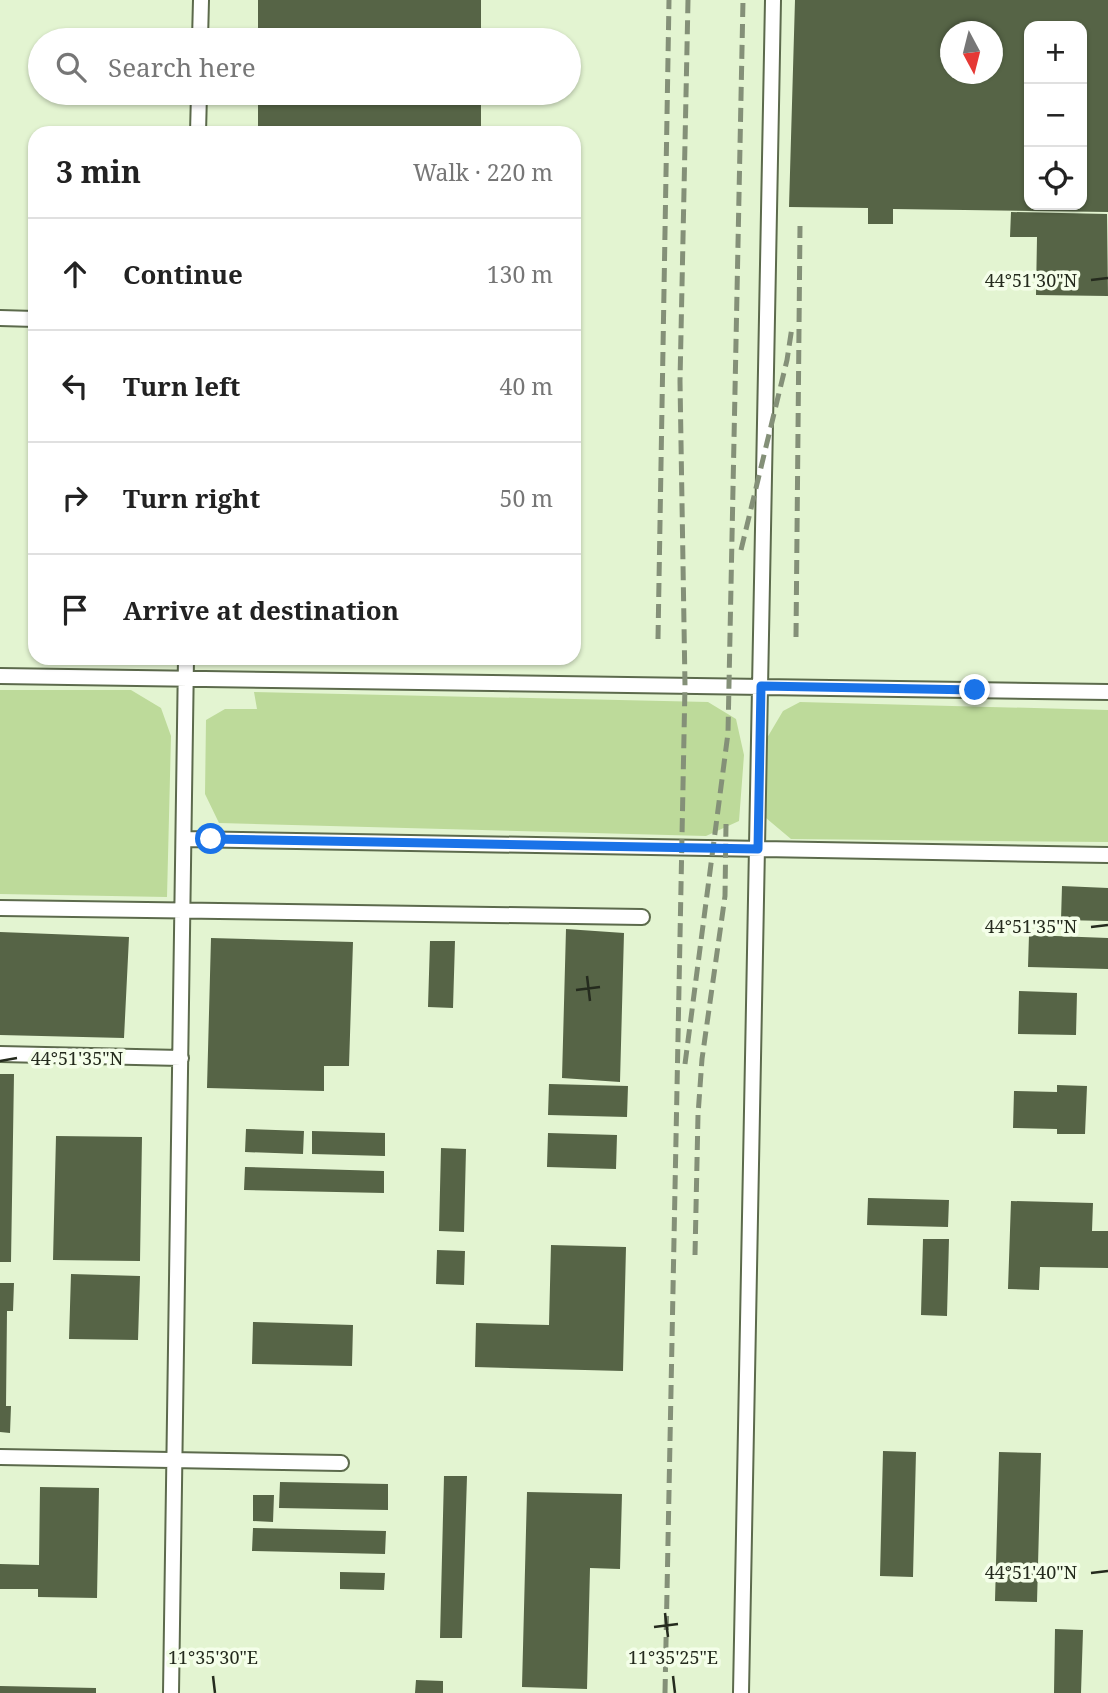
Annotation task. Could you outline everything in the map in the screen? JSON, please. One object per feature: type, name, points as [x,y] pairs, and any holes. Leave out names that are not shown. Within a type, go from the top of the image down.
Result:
[{"type":"lane","points":[[200,28],[201,0]]},
{"type":"lane","points":[[741,1693],[773,0]]},
{"type":"lane","points":[[198,126],[199,105]]},
{"type":"lane","points":[[0,318],[28,319]]},
{"type":"lane","points":[[171,1693],[186,665]]},
{"type":"lane","points":[[0,676],[1108,692]]},
{"type":"lane","points":[[184,839],[1108,855]]},
{"type":"lane","points":[[0,908],[642,916]]},
{"type":"lane","points":[[0,1054],[181,1058]]},
{"type":"lane","points":[[0,1457],[341,1463]]},
{"type":"green space","points":[[0,690],[131,690],[161,708],[171,736],[167,897],[0,894]]},
{"type":"green space","points":[[254,692],[708,702],[736,719],[744,755],[739,821],[706,836],[219,823],[205,794],[206,720],[225,709],[257,709]]},
{"type":"green space","points":[[800,702],[1108,710],[1108,842],[791,839],[766,818],[767,738],[783,711]]},
{"type":"building","points":[[258,0],[481,0],[481,28],[258,28]]},
{"type":"building","points":[[795,0],[1108,0],[1108,212],[893,209],[893,224],[868,224],[868,208],[789,207]]},
{"type":"building","points":[[258,105],[481,105],[481,126],[258,126]]},
{"type":"building","points":[[1011,212],[1107,214],[1108,296],[1036,295],[1037,237],[1010,237]]},
{"type":"building","points":[[1062,886],[1108,888],[1108,921],[1061,920]]},
{"type":"building","points":[[566,929],[624,933],[620,1082],[562,1078]]},
{"type":"building","points":[[0,932],[129,937],[124,1038],[0,1035]]},
{"type":"building","points":[[1029,935],[1108,938],[1108,969],[1028,967]]},
{"type":"building","points":[[211,938],[353,942],[349,1066],[324,1066],[324,1091],[207,1088]]},
{"type":"building","points":[[430,941],[455,941],[453,1008],[428,1007]]},
{"type":"building","points":[[1019,991],[1077,993],[1076,1035],[1018,1034]]},
{"type":"building","points":[[0,1074],[14,1074],[11,1262],[0,1262]]},
{"type":"building","points":[[549,1084],[628,1086],[627,1117],[548,1115]]},
{"type":"building","points":[[1057,1085],[1087,1086],[1085,1134],[1057,1134],[1057,1129],[1013,1128],[1014,1091],[1057,1092]]},
{"type":"building","points":[[246,1129],[304,1131],[303,1154],[245,1152]]},
{"type":"building","points":[[312,1131],[385,1133],[385,1156],[312,1154]]},
{"type":"building","points":[[548,1133],[617,1135],[616,1169],[547,1167]]},
{"type":"building","points":[[56,1136],[142,1137],[140,1261],[53,1260]]},
{"type":"building","points":[[441,1148],[466,1149],[464,1232],[439,1231]]},
{"type":"building","points":[[245,1167],[384,1171],[384,1193],[244,1190]]},
{"type":"building","points":[[868,1198],[949,1200],[948,1227],[867,1225]]},
{"type":"building","points":[[1011,1201],[1093,1203],[1092,1231],[1108,1231],[1108,1268],[1040,1267],[1039,1290],[1008,1289]]},
{"type":"building","points":[[923,1239],[949,1239],[947,1316],[921,1315]]},
{"type":"building","points":[[551,1245],[626,1247],[623,1371],[475,1367],[476,1323],[549,1325]]},
{"type":"building","points":[[437,1250],[465,1251],[464,1285],[436,1284]]},
{"type":"building","points":[[71,1274],[140,1276],[138,1340],[69,1339]]},
{"type":"building","points":[[0,1283],[14,1283],[13,1311],[7,1311],[6,1406],[11,1406],[10,1433],[0,1432]]},
{"type":"building","points":[[253,1322],[353,1325],[352,1366],[252,1364]]},
{"type":"building","points":[[883,1451],[916,1452],[913,1577],[880,1576]]},
{"type":"building","points":[[999,1452],[1041,1453],[1037,1602],[995,1601]]},
{"type":"building","points":[[444,1476],[467,1476],[462,1638],[440,1638]]},
{"type":"building","points":[[280,1482],[388,1484],[388,1510],[279,1508]]},
{"type":"building","points":[[40,1487],[99,1488],[97,1598],[38,1597],[38,1589],[0,1589],[0,1564],[39,1565]]},
{"type":"building","points":[[527,1492],[622,1494],[620,1569],[590,1568],[587,1689],[522,1687]]},
{"type":"building","points":[[253,1495],[274,1495],[273,1522],[253,1521]]},
{"type":"building","points":[[253,1528],[386,1531],[385,1554],[252,1551]]},
{"type":"building","points":[[340,1572],[385,1573],[384,1590],[340,1589]]},
{"type":"building","points":[[1055,1629],[1083,1630],[1081,1693],[1054,1693]]},
{"type":"building","points":[[416,1680],[443,1681],[443,1693],[415,1693]]},
{"type":"building","points":[[0,1686],[96,1688],[96,1693],[0,1693]]},
{"type":"railway","points":[[658,639],[669,0]]},
{"type":"railway","points":[[665,1693],[685,685],[680,381],[688,0]]},
{"type":"railway","points":[[685,1064],[728,733],[743,0]]},
{"type":"railway","points":[[796,637],[800,226]]},
{"type":"railway","points":[[741,550],[787,360],[792,327]]},
{"type":"railway","points":[[695,1255],[702,1059],[725,896],[726,824]]},
{"type":"route","points":[[211,839],[758,849],[761,686],[975,690]]}]
